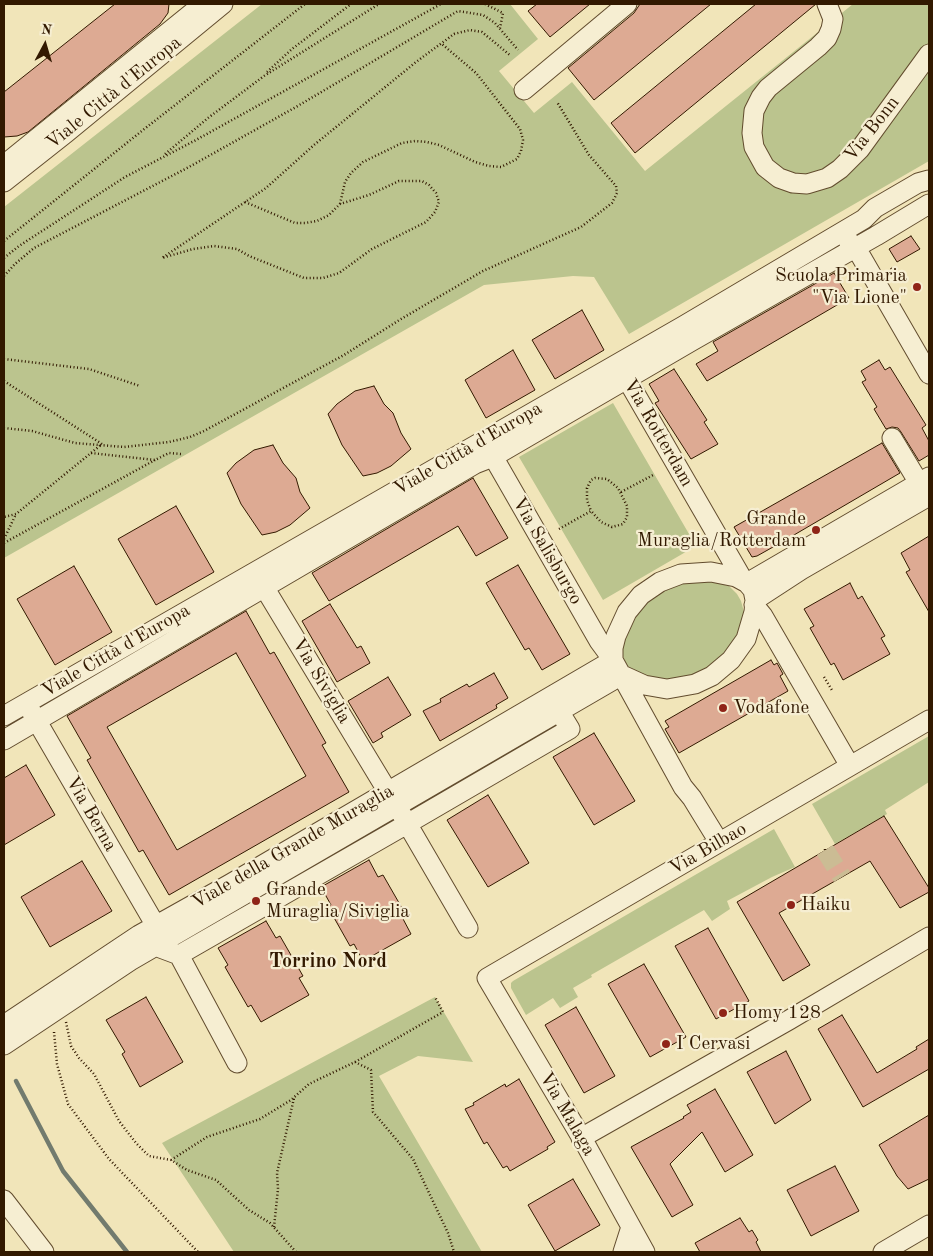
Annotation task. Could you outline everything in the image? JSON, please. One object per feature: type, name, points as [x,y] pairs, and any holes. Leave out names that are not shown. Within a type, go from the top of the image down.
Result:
[{"type":"street","points":[[524,90],[627,4]]},
{"type":"street","name":"Via Bonn","points":[[827,4],[833,19],[827,38],[768,88],[754,111],[752,133],[756,154],[769,171],[783,180],[807,184],[826,178],[840,169],[860,149],[929,54]]},
{"type":"street","name":"Viale Città d'Europa","points":[[6,170],[214,5]]},
{"type":"street","name":"Viale Città d'Europa","points":[[4,716],[475,464],[493,458],[623,371],[864,219],[875,208],[918,183],[929,180]]},
{"type":"street","name":"Viale Città d'Europa","points":[[4,740],[37,721],[259,579],[484,441],[623,371],[852,250],[929,204]]},
{"type":"street","points":[[846,230],[852,250],[859,253],[929,374]]},
{"type":"street","name":"Via Rotterdam","points":[[623,371],[850,766]]},
{"type":"street","points":[[750,592],[809,565],[926,485],[892,438]]},
{"type":"street","name":"Via Salisburgo","points":[[484,441],[599,641],[617,668],[683,787],[692,798],[719,842]]},
{"type":"street","points":[[696,572],[724,574],[750,592],[750,626],[742,646],[725,666],[707,679],[687,686],[667,688],[644,685],[617,668],[613,648],[624,618],[638,598],[654,585],[670,577],[696,572]]},
{"type":"street","name":"Via Siviglia","points":[[259,579],[408,824],[468,928]]},
{"type":"street","name":"Viale della Grande Muraglia","points":[[54,1005],[118,948],[230,884],[559,711],[617,668]]},
{"type":"street","name":"Viale della Grande Muraglia","points":[[4,1025],[54,1005],[130,961],[392,799],[617,668]]},
{"type":"street","name":"Via Berna","points":[[26,703],[156,926]]},
{"type":"street","points":[[179,955],[570,729],[559,711]]},
{"type":"street","name":"Via Bilbao","points":[[487,978],[929,720]]},
{"type":"street","points":[[582,1138],[789,1020],[929,937]]},
{"type":"street","points":[[155,946],[179,955],[237,1063]]},
{"type":"street","name":"Via Malaga","points":[[487,978],[582,1138],[645,1252]]},
{"type":"street","points":[[4,1045],[54,1005]]},
{"type":"street","points":[[4,1200],[44,1252]]},
{"type":"street","points":[[883,1252],[929,1225]]},
{"type":"street","points":[[623,1252],[631,1228]]},
{"type":"path","points":[[4,241],[142,130],[305,4]]},
{"type":"path","points":[[264,76],[292,48],[351,4]]},
{"type":"path","points":[[160,158],[208,118],[264,76],[379,4]]},
{"type":"path","points":[[4,258],[104,190],[441,4]]},
{"type":"path","points":[[484,4],[503,13],[500,29]]},
{"type":"path","points":[[4,276],[34,248],[189,167],[296,107],[458,11],[483,15],[495,23],[518,50]]},
{"type":"path","points":[[245,202],[295,224],[317,221],[329,215],[340,204],[369,195],[399,182],[422,180],[429,185],[436,193],[439,202],[435,212],[426,222],[372,249],[339,273],[322,278],[304,278],[249,256],[237,249],[214,246],[193,249],[162,258],[245,202],[266,188],[314,145],[416,62],[454,34],[470,30],[482,32],[511,56]]},
{"type":"path","points":[[340,204],[345,182],[362,162],[402,143],[415,141],[439,145],[475,162],[490,166],[501,167],[517,159],[523,140],[520,129],[476,72],[442,44]]},
{"type":"path","points":[[4,428],[32,431],[75,443],[124,447],[169,442],[204,432],[344,355],[483,271],[581,227],[612,203],[617,193],[616,186],[589,155],[556,102]]},
{"type":"path","points":[[891,268],[898,280]]},
{"type":"path","points":[[4,358],[89,369],[140,386]]},
{"type":"path","points":[[4,381],[102,444]]},
{"type":"path","points":[[4,517],[16,514],[102,444]]},
{"type":"path","points":[[91,453],[155,460]]},
{"type":"path","points":[[4,543],[155,460],[170,453],[181,454]]},
{"type":"path","points":[[621,492],[656,474]]},
{"type":"path","points":[[595,478],[606,479],[615,485],[621,492],[628,512],[623,524],[616,527],[606,524],[591,511],[587,493],[588,484],[595,478]]},
{"type":"path","points":[[559,528],[591,511]]},
{"type":"path","points":[[4,539],[16,514]]},
{"type":"path","points":[[824,677],[833,692]]},
{"type":"path","points":[[171,1160],[207,1137],[260,1119],[294,1097],[308,1084],[355,1062],[443,1012],[435,997]]},
{"type":"path","points":[[54,1005],[71,1046],[94,1074],[120,1121],[136,1143],[149,1156],[171,1160],[187,1170],[216,1180],[249,1210],[274,1227],[296,1252]]},
{"type":"path","points":[[54,1005],[56,1064],[68,1104],[109,1159],[198,1252]]},
{"type":"path","points":[[355,1062],[371,1070],[373,1112],[413,1159],[448,1233],[454,1252]]},
{"type":"path","points":[[274,1227],[278,1189],[277,1173],[294,1097]]},
{"type":"green space","points":[[262,4],[510,4],[538,39],[499,71],[534,113],[572,82],[645,171],[853,4],[929,4],[929,161],[629,334],[594,277],[573,276],[484,285],[4,558],[4,207]]},
{"type":"green space","points":[[613,403],[696,546],[603,600],[519,457]]},
{"type":"green space","points":[[701,581],[729,586],[741,601],[744,612],[742,623],[738,635],[724,657],[705,670],[680,680],[650,680],[631,670],[625,662],[622,653],[622,643],[631,621],[649,600],[665,590],[687,582]]},
{"type":"green space","points":[[929,736],[929,782],[885,810],[887,814],[835,844],[812,804]]},
{"type":"green space","points":[[774,829],[795,867],[727,901],[730,909],[712,921],[704,910],[591,975],[592,977],[573,988],[578,997],[560,1008],[553,998],[526,1015],[511,988],[513,981]]},
{"type":"green space","points":[[435,997],[473,1062],[418,1056],[379,1076],[482,1252],[234,1252],[162,1143]]},
{"type":"building","points":[[115,4],[169,4],[168,13],[160,24],[28,132],[17,136],[4,137],[4,92]]},
{"type":"building","points":[[537,4],[590,4],[550,37],[528,11]]},
{"type":"building","points":[[640,4],[711,4],[594,100],[568,68],[634,13]]},
{"type":"building","points":[[756,4],[816,4],[635,153],[611,123]]},
{"type":"building","points":[[911,236],[920,249],[897,262],[889,249]]},
{"type":"building","points":[[834,273],[849,298],[707,381],[696,364],[718,351],[713,342]]},
{"type":"building","points":[[582,310],[604,350],[555,379],[532,340]]},
{"type":"building","points":[[513,350],[535,390],[486,418],[465,380]]},
{"type":"building","points":[[879,360],[885,370],[890,367],[926,425],[922,428],[929,441],[929,455],[919,461],[898,428],[886,429],[874,409],[877,407],[862,382],[866,380],[861,371]]},
{"type":"building","points":[[674,369],[707,420],[704,422],[718,444],[691,459],[655,403],[659,401],[649,384]]},
{"type":"building","points":[[374,386],[384,404],[393,413],[401,433],[411,449],[391,466],[377,473],[363,476],[342,445],[328,414],[337,404],[355,391]]},
{"type":"building","points":[[882,443],[900,473],[782,542],[752,557],[734,527]]},
{"type":"building","points":[[273,445],[283,463],[296,478],[300,492],[310,508],[290,525],[276,532],[262,535],[241,504],[227,473],[236,463],[254,450]]},
{"type":"building","points":[[473,478],[508,538],[476,556],[458,526],[329,601],[312,573]]},
{"type":"building","points":[[176,506],[214,572],[156,605],[118,539]]},
{"type":"building","points":[[929,536],[929,612],[906,572],[910,570],[901,553]]},
{"type":"building","points":[[518,565],[570,654],[542,670],[529,648],[525,650],[486,583]]},
{"type":"building","points":[[74,566],[112,632],[55,665],[17,599]]},
{"type":"building","points":[[850,583],[858,599],[862,596],[885,636],[881,638],[890,654],[843,680],[834,663],[831,665],[810,628],[814,626],[804,609]]},
{"type":"building","points":[[330,604],[357,648],[361,646],[370,663],[337,682],[302,621]]},
{"type":"building","points":[[246,611],[270,654],[274,652],[326,743],[322,745],[349,792],[169,895],[143,850],[139,852],[87,760],[91,758],[67,716]],"holes":[[[236,653],[306,776],[177,850],[107,727]]]},
{"type":"building","name":"Vodafone","points":[[771,660],[774,665],[777,663],[783,674],[780,676],[788,691],[679,753],[665,729],[669,727],[665,721]]},
{"type":"building","points":[[494,673],[508,698],[496,705],[497,708],[440,741],[423,711],[441,702],[440,699],[467,684],[469,687]]},
{"type":"building","points":[[388,677],[411,715],[381,733],[383,737],[373,743],[348,701]]},
{"type":"building","points":[[594,733],[635,801],[594,825],[553,757]]},
{"type":"building","points":[[26,765],[55,815],[4,845],[4,778]]},
{"type":"building","points":[[488,795],[529,863],[488,887],[447,820]]},
{"type":"building","points":[[884,816],[929,888],[929,892],[900,908],[870,861],[779,913],[810,965],[783,981],[737,902]]},
{"type":"building","points":[[369,860],[378,877],[383,875],[406,915],[402,917],[411,934],[363,961],[354,944],[350,946],[328,907],[331,905],[321,887]]},
{"type":"building","points":[[82,861],[112,911],[50,947],[21,897]]},
{"type":"building","points":[[266,921],[276,938],[280,936],[303,976],[299,978],[309,995],[261,1022],[251,1005],[248,1007],[225,967],[228,965],[218,948]]},
{"type":"building","points":[[708,928],[749,1001],[716,1019],[675,946]]},
{"type":"building","points":[[644,964],[686,1037],[650,1057],[608,984]]},
{"type":"building","points":[[146,997],[183,1062],[140,1087],[122,1054],[125,1052],[106,1020]]},
{"type":"building","points":[[576,1007],[615,1076],[584,1093],[545,1025]]},
{"type":"building","points":[[842,1015],[877,1073],[917,1049],[916,1047],[929,1039],[929,1069],[863,1107],[818,1029]]},
{"type":"building","points":[[786,1051],[811,1100],[775,1124],[747,1072]]},
{"type":"building","points":[[519,1079],[555,1142],[547,1147],[548,1149],[510,1171],[507,1166],[503,1168],[487,1142],[484,1144],[465,1109],[505,1084],[506,1087]]},
{"type":"building","points":[[715,1089],[753,1155],[725,1172],[702,1132],[670,1164],[693,1205],[672,1217],[631,1147],[684,1118],[691,1112],[687,1105]]},
{"type":"building","points":[[929,1115],[929,1179],[908,1189],[897,1176],[879,1145]]},
{"type":"building","points":[[835,1166],[859,1211],[811,1236],[787,1190]]},
{"type":"building","points":[[573,1179],[600,1225],[555,1251],[528,1205]]},
{"type":"building","points":[[740,1218],[749,1232],[752,1230],[758,1240],[756,1242],[761,1252],[700,1252],[695,1243]]},
{"type":"waterway","points":[[16,1081],[63,1171],[127,1252]]},
{"type":"tunnel","points":[[825,850],[842,877]]},
{"type":"place","name":"Scuola Primaria \"Via Lione\"","points":[[917,287]]},
{"type":"place","name":"Grande Muraglia/Rotterdam","points":[[816,530]]},
{"type":"place","name":"Vodafone","points":[[723,708]]},
{"type":"place","name":"Grande Muraglia/Siviglia","points":[[256,901]]},
{"type":"place","name":"Haiku","points":[[791,905]]},
{"type":"place","name":"Homy 128","points":[[723,1013]]},
{"type":"place","name":"I Cervasi","points":[[666,1044]]},
{"type":"district","name":"Torrino Nord","points":[[328,962]]}]
